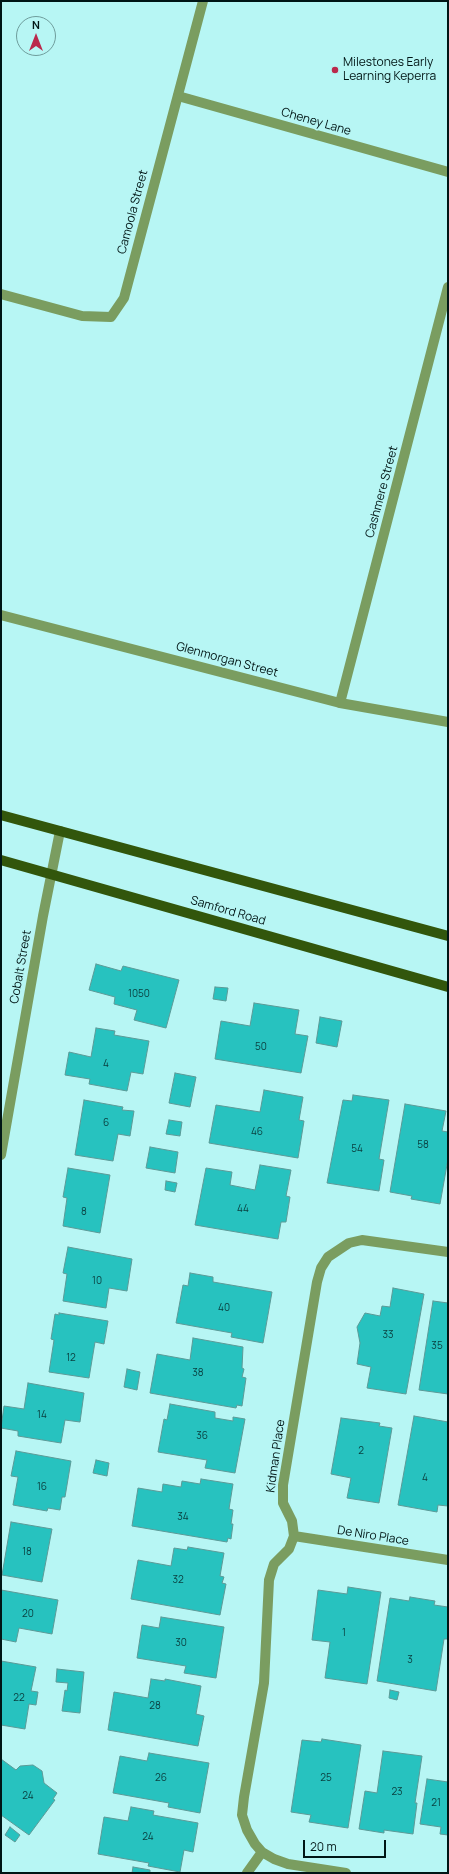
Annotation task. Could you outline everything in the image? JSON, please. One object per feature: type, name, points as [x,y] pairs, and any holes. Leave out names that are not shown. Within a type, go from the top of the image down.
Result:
[{"type":"main road","points":[[1,816],[448,936]]},
{"type":"main road","name":"Samford Road","points":[[1,860],[448,987]]},
{"type":"street","name":"Camoola Street","points":[[1,294],[82,316],[111,317],[124,298],[203,1]]},
{"type":"street","name":"Cheney Lane","points":[[178,96],[448,172]]},
{"type":"street","name":"Cashmere Street","points":[[340,703],[448,287]]},
{"type":"street","name":"Glenmorgan Street","points":[[1,615],[340,703],[448,722]]},
{"type":"street","name":"Cobalt Street","points":[[1,1155],[60,831]]},
{"type":"street","name":"Kidman Place","points":[[294,1536],[292,1522],[283,1503],[283,1485],[317,1282],[321,1268],[328,1257],[337,1250],[349,1243],[362,1240],[448,1252]]},
{"type":"street","name":"De Niro Place","points":[[294,1536],[448,1560]]},
{"type":"street","points":[[294,1536],[289,1549],[274,1564],[269,1580],[264,1683],[242,1815],[247,1830],[255,1844],[262,1852],[288,1864],[346,1873]]},
{"type":"street","points":[[247,1873],[262,1852]]},
{"type":"building","points":[[96,964],[121,971],[123,966],[179,980],[166,1028],[134,1020],[137,1010],[114,1004],[115,997],[89,990]]},
{"type":"building","points":[[215,987],[228,988],[226,1001],[213,999]]},
{"type":"building","points":[[254,1003],[299,1010],[295,1034],[308,1036],[301,1073],[215,1059],[221,1021],[250,1026]]},
{"type":"building","points":[[320,1017],[342,1021],[337,1047],[316,1043]]},
{"type":"building","points":[[96,1028],[115,1031],[114,1035],[149,1041],[143,1074],[131,1072],[127,1091],[89,1084],[90,1079],[65,1075],[69,1052],[91,1057]]},
{"type":"building","points":[[175,1073],[196,1077],[190,1107],[169,1103]]},
{"type":"building","points":[[264,1090],[303,1097],[299,1120],[304,1121],[298,1158],[209,1143],[216,1105],[260,1112]]},
{"type":"building","points":[[353,1095],[389,1100],[379,1159],[384,1160],[379,1191],[327,1183],[343,1100],[352,1101]]},
{"type":"building","points":[[84,1100],[123,1107],[122,1110],[134,1111],[130,1136],[118,1134],[113,1161],[75,1155]]},
{"type":"building","points":[[405,1104],[446,1111],[442,1131],[448,1132],[448,1159],[440,1204],[411,1199],[412,1196],[390,1192]]},
{"type":"building","points":[[169,1120],[182,1122],[180,1136],[166,1134]]},
{"type":"building","points":[[150,1147],[178,1152],[175,1173],[146,1168]]},
{"type":"building","points":[[260,1165],[291,1170],[286,1196],[290,1197],[286,1222],[281,1222],[278,1239],[195,1225],[206,1168],[232,1172],[230,1185],[255,1190]]},
{"type":"building","points":[[68,1168],[110,1175],[100,1233],[63,1226],[67,1198],[63,1197]]},
{"type":"building","points":[[166,1181],[177,1183],[175,1192],[165,1190]]},
{"type":"building","points":[[68,1247],[132,1259],[127,1291],[109,1288],[106,1308],[63,1301],[67,1274],[63,1273]]},
{"type":"building","points":[[190,1273],[213,1277],[213,1282],[272,1292],[263,1343],[231,1337],[232,1333],[176,1323],[183,1285],[188,1286]]},
{"type":"building","points":[[393,1288],[424,1294],[406,1394],[367,1388],[371,1367],[357,1364],[360,1343],[357,1327],[365,1313],[380,1316],[382,1306],[390,1307]]},
{"type":"building","points":[[433,1301],[448,1303],[448,1394],[419,1390]]},
{"type":"building","points":[[59,1313],[108,1321],[104,1344],[95,1342],[89,1378],[49,1372],[54,1340],[51,1339],[55,1314],[59,1315]]},
{"type":"building","points":[[193,1338],[243,1347],[242,1368],[244,1369],[242,1377],[246,1378],[242,1406],[237,1405],[236,1408],[150,1393],[157,1354],[190,1360]]},
{"type":"building","points":[[127,1369],[140,1372],[137,1390],[124,1387]]},
{"type":"building","points":[[28,1383],[84,1393],[80,1422],[65,1420],[61,1443],[18,1436],[18,1431],[1,1428],[4,1406],[24,1409]]},
{"type":"building","points":[[170,1404],[215,1412],[215,1418],[233,1421],[233,1417],[245,1419],[235,1473],[205,1468],[207,1460],[158,1452],[164,1419],[167,1420]]},
{"type":"building","points":[[414,1416],[448,1422],[448,1506],[438,1505],[437,1512],[398,1505]]},
{"type":"building","points":[[341,1418],[380,1423],[379,1426],[392,1428],[379,1503],[347,1498],[351,1478],[331,1474]]},
{"type":"building","points":[[16,1451],[71,1461],[65,1497],[62,1497],[60,1510],[48,1508],[47,1511],[13,1505],[18,1477],[11,1476]]},
{"type":"building","points":[[96,1460],[109,1463],[107,1476],[93,1473]]},
{"type":"building","points":[[201,1479],[233,1484],[229,1509],[233,1510],[231,1524],[233,1524],[231,1539],[228,1538],[227,1542],[132,1526],[138,1488],[162,1492],[163,1484],[181,1487],[182,1481],[200,1484]]},
{"type":"building","points":[[11,1522],[52,1529],[42,1582],[2,1575]]},
{"type":"building","points":[[188,1547],[224,1553],[220,1576],[224,1577],[222,1583],[226,1584],[220,1615],[131,1599],[138,1560],[171,1566],[174,1548],[187,1550]]},
{"type":"building","points":[[348,1587],[381,1592],[367,1684],[325,1678],[330,1642],[312,1640],[318,1590],[347,1594]]},
{"type":"building","points":[[1,1590],[58,1600],[52,1634],[19,1628],[16,1642],[1,1639]]},
{"type":"building","points":[[410,1597],[435,1601],[434,1605],[448,1607],[448,1639],[444,1639],[436,1691],[377,1681],[390,1598],[409,1601]]},
{"type":"building","points":[[161,1617],[224,1627],[216,1678],[184,1673],[186,1666],[137,1658],[142,1625],[159,1628]]},
{"type":"building","points":[[1,1661],[36,1667],[31,1691],[38,1692],[36,1705],[29,1704],[25,1729],[1,1725]]},
{"type":"building","points":[[57,1669],[84,1672],[80,1713],[62,1711],[65,1690],[67,1691],[68,1683],[56,1682]]},
{"type":"building","points":[[151,1679],[165,1681],[165,1679],[201,1686],[196,1714],[204,1716],[198,1746],[108,1730],[114,1692],[148,1698]]},
{"type":"building","points":[[390,1690],[399,1692],[397,1700],[389,1698]]},
{"type":"building","points":[[322,1739],[361,1745],[348,1828],[309,1822],[311,1815],[291,1812],[302,1740],[321,1742]]},
{"type":"building","points":[[383,1751],[422,1756],[415,1803],[417,1803],[413,1834],[384,1830],[384,1833],[359,1829],[365,1791],[377,1793]]},
{"type":"building","points":[[149,1753],[209,1763],[200,1813],[168,1807],[169,1803],[113,1793],[120,1756],[147,1761]]},
{"type":"building","points":[[1,1759],[16,1770],[20,1766],[33,1765],[42,1771],[44,1783],[57,1793],[53,1799],[55,1800],[29,1835],[1,1815]]},
{"type":"building","points":[[427,1779],[448,1782],[448,1835],[440,1834],[441,1827],[420,1824]]},
{"type":"building","points":[[131,1807],[154,1811],[153,1815],[198,1823],[193,1852],[184,1850],[180,1872],[148,1866],[149,1863],[98,1854],[104,1817],[128,1821]]},
{"type":"building","points":[[10,1827],[20,1835],[15,1842],[5,1835]]},
{"type":"building","points":[[133,1867],[150,1870],[150,1873],[132,1873]]},
{"type":"place","name":"Milestones Early Learning Keperra","points":[[335,70]]}]
